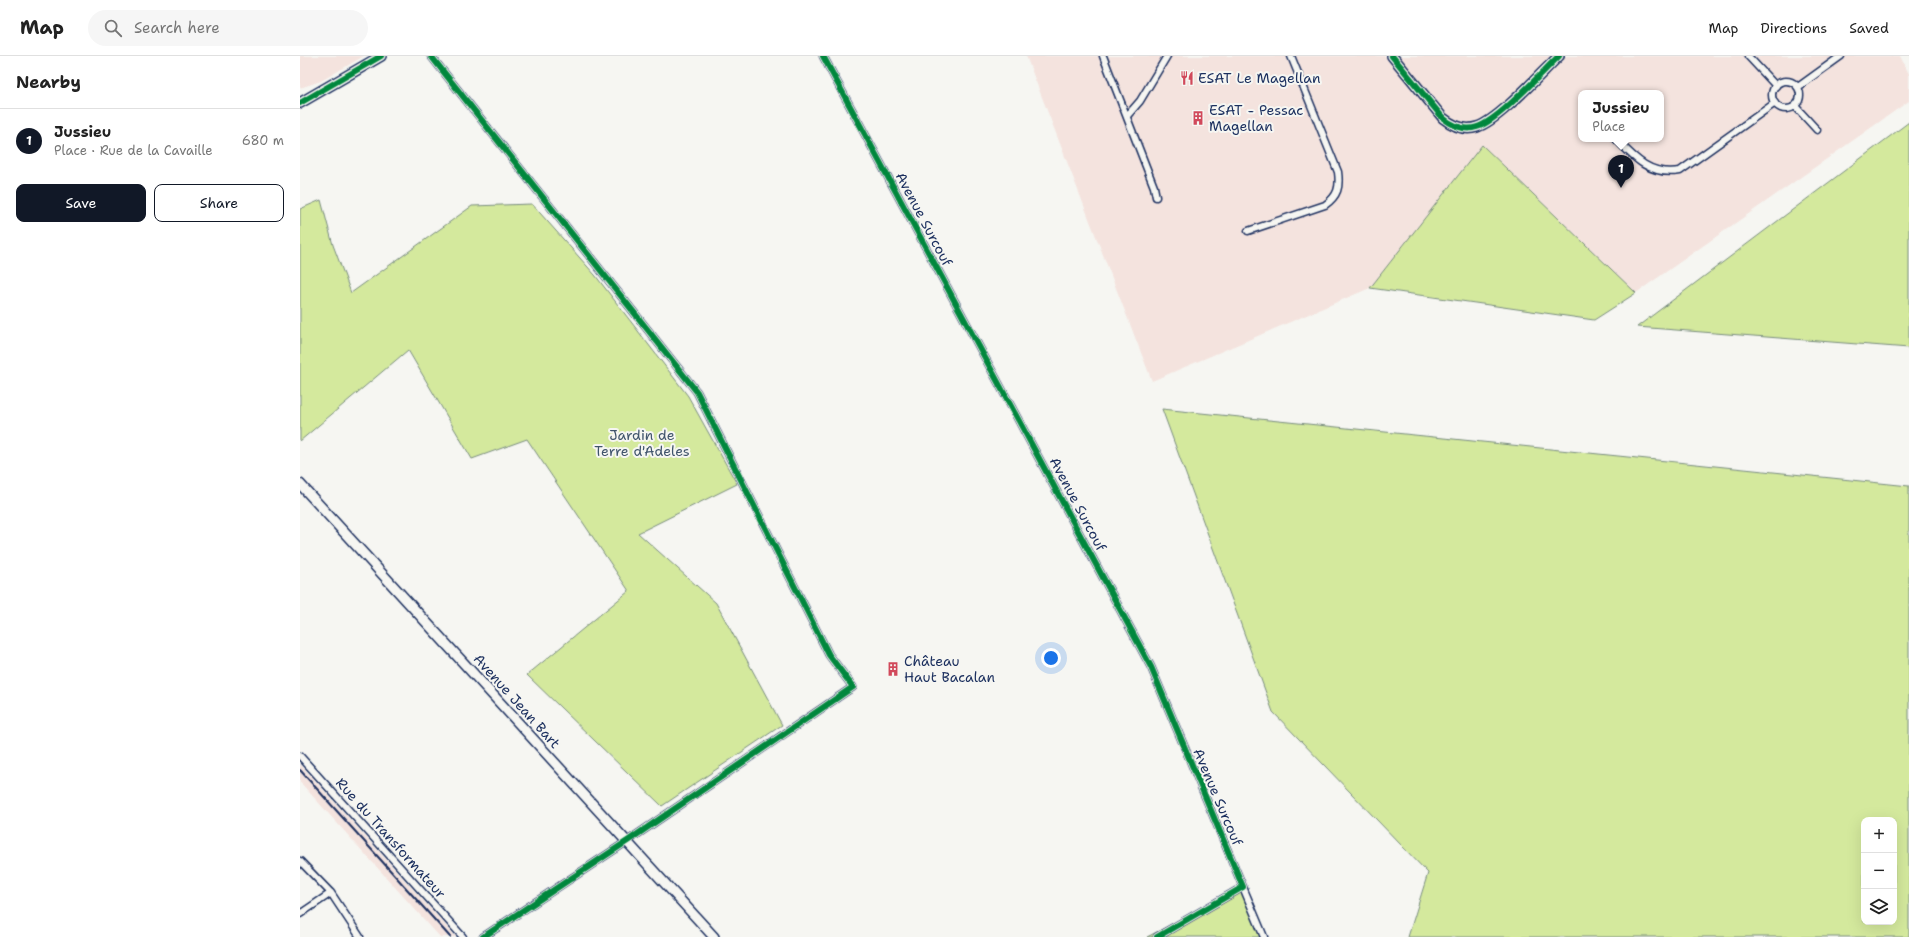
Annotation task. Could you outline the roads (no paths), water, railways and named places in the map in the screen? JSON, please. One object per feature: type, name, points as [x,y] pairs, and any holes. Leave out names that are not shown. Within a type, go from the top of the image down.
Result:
[{"type":"street","points":[[300,103],[381,56]]},
{"type":"street","points":[[431,56],[697,392],[829,654],[853,687],[627,842],[483,937]]},
{"type":"street","name":"Avenue Surcouf","points":[[823,56],[1151,667],[1264,937]]},
{"type":"street","points":[[1103,56],[1154,187],[1156,198]]},
{"type":"street","points":[[1127,116],[1140,101],[1166,56]]},
{"type":"street","points":[[1248,231],[1325,205],[1334,199],[1338,192],[1340,182],[1338,172],[1291,56]]},
{"type":"street","points":[[1392,56],[1443,118],[1452,125],[1465,128],[1476,128],[1495,117],[1559,56]]},
{"type":"street","points":[[1748,56],[1776,86]]},
{"type":"street","points":[[1798,87],[1841,56]]},
{"type":"street","points":[[1788,81],[1798,87],[1800,99],[1795,106],[1787,109],[1782,108],[1775,103],[1773,94],[1776,86],[1788,81]]},
{"type":"street","points":[[1619,142],[1641,164],[1666,172],[1680,171],[1775,103]]},
{"type":"street","points":[[1795,106],[1817,130]]},
{"type":"street","name":"Avenue Jean Bart","points":[[300,484],[714,937]]},
{"type":"street","name":"Rue du Transformateur","points":[[300,756],[463,937]]},
{"type":"street","points":[[300,861],[331,893],[360,937]]},
{"type":"street","points":[[1158,937],[1243,887]]},
{"type":"street","points":[[300,914],[331,893]]},
{"type":"railway","points":[[300,770],[450,937]]},
{"type":"place","name":"ESAT Le Magellan","points":[[1187,78]]},
{"type":"place","name":"ESAT - Pessac Magellan","points":[[1198,118]]},
{"type":"place","name":"Jussieu","points":[[1621,188]]},
{"type":"place","name":"Château Haut Bacalan","points":[[893,669]]},
{"type":"park label","name":"Jardin de Terre d'Adeles","points":[[642,444]]}]
